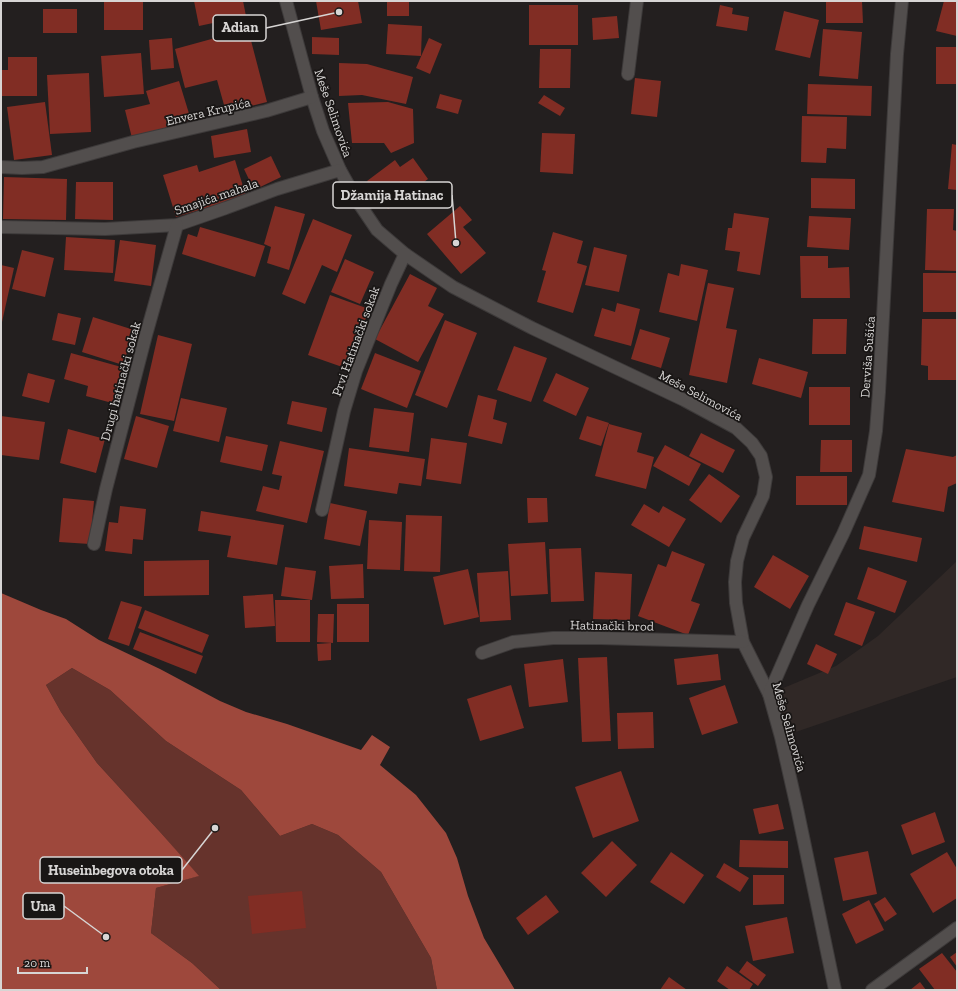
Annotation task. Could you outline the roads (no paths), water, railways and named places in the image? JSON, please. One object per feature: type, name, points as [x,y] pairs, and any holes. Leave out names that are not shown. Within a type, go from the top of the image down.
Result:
[{"type":"street","name":"Meše Selimovića","points":[[286,1],[312,98],[323,131],[340,170],[358,202],[377,230],[405,254],[453,286],[525,325],[684,400],[736,428],[752,443],[761,456],[766,477],[763,496],[743,538],[737,561],[735,582],[736,603],[743,642],[768,694],[780,737],[797,808],[835,990]]},
{"type":"street","points":[[628,74],[637,1]]},
{"type":"street","name":"Derviša Sušića","points":[[768,694],[869,475],[876,431],[879,392],[897,54],[902,1]]},
{"type":"street","name":"Envera Krupića","points":[[1,167],[43,167],[133,142],[266,111],[312,98]]},
{"type":"street","name":"Smajića mahala","points":[[1,227],[105,229],[177,225],[277,189],[340,170]]},
{"type":"street","name":"Drugi hatinački sokak","points":[[94,544],[106,489],[146,335],[177,225]]},
{"type":"street","name":"Prvi Hatinački sokak","points":[[322,510],[344,411],[356,371],[391,284],[405,254]]},
{"type":"street","name":"Hatinački brod","points":[[482,653],[513,642],[553,638],[743,642]]},
{"type":"street","points":[[872,990],[957,928]]},
{"type":"place","name":"Adian","points":[[339,12]]},
{"type":"place","name":"Džamija Hatinac","points":[[456,243]]},
{"type":"place","name":"Huseinbegova otoka","points":[[215,828]]},
{"type":"place","name":"Una","points":[[106,937]]}]
